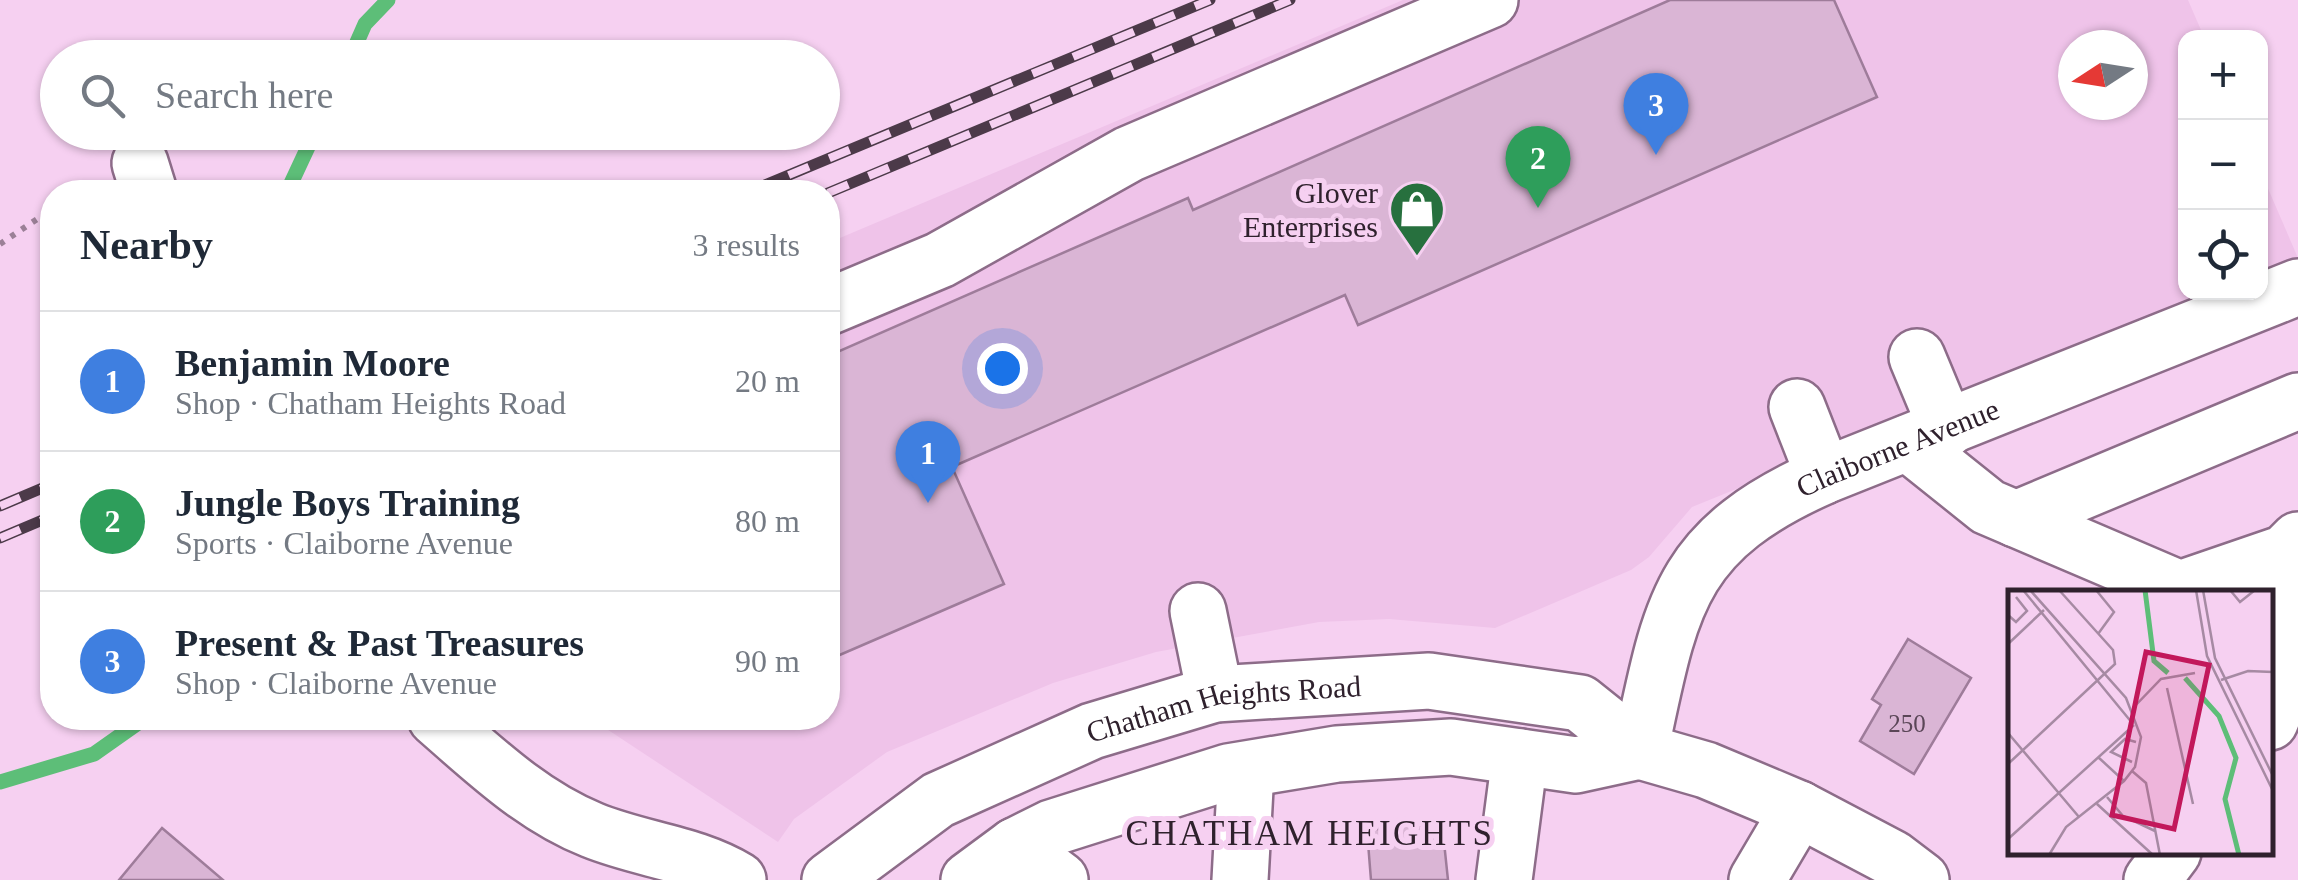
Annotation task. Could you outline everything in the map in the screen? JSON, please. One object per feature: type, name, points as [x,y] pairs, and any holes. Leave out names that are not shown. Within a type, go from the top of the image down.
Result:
[{"type":"main road","points":[[840,302],[940,260],[1130,154],[1490,0]]},
{"type":"main road","name":"Claiborne Avenue","points":[[1640,751],[1672,615],[1694,567],[1760,508],[1824,476],[2298,287]]},
{"type":"main road","points":[[1917,357],[1928,437],[1988,507],[2180,589],[2292,547],[2280,622],[2286,685],[2273,715]]},
{"type":"main road","points":[[2016,519],[2298,401]]},
{"type":"main road","points":[[1797,407],[1824,476]]},
{"type":"main road","points":[[1198,611],[1215,694]]},
{"type":"main road","name":"Chatham Heights Road","points":[[830,880],[938,800],[1092,731],[1215,694],[1428,681],[1580,703],[1640,751],[1706,770],[1799,810],[1892,858],[1921,880]]},
{"type":"main road","points":[[450,730],[497,772],[545,806],[622,840],[712,864],[738,880]]},
{"type":"main road","name":"Chatham Heights Road","points":[[969,880],[1015,846],[1051,828],[1246,770],[1337,754],[1451,747],[1576,765],[1640,751]]},
{"type":"main road","points":[[1504,880],[1520,757]]},
{"type":"main road","points":[[1240,880],[1246,770]]},
{"type":"main road","points":[[1758,880],[1799,810]]},
{"type":"main road","points":[[1015,846],[1060,880]]},
{"type":"main road","points":[[2152,880],[2171,855]]},
{"type":"path","points":[[0,244],[40,217]]},
{"type":"shaded area","points":[[1403,0],[2188,0],[2201,30],[2178,30],[2178,300],[2200,300],[1692,507],[1649,557],[1631,570],[1495,628],[1389,619],[1319,622],[1156,652],[1053,683],[887,752],[794,819],[778,842],[608,730],[840,730],[840,238]]},
{"type":"shaded area","points":[[2268,189],[2298,258],[2268,272]]},
{"type":"building","points":[[1670,0],[1834,0],[1877,97],[1358,325],[1345,295],[952,467],[1004,584],[840,655],[840,351],[1188,198],[1193,210]]},
{"type":"building","points":[[1908,639],[1971,678],[1914,774],[1860,741],[1881,705],[1872,699]]},
{"type":"building","points":[[1442,823],[1448,880],[1371,880],[1367,830]]},
{"type":"building","points":[[162,828],[223,880],[119,880]]},
{"type":"waterway","points":[[358,40],[365,24],[388,0]]},
{"type":"waterway","points":[[293,180],[307,150]]},
{"type":"waterway","points":[[0,782],[94,754],[128,730]]},
{"type":"railway","points":[[777,180],[1210,0]]},
{"type":"railway","points":[[840,188],[1290,0]]},
{"type":"railway","points":[[0,506],[40,489]]},
{"type":"railway","points":[[0,538],[40,521]]},
{"type":"place","name":"Present & Past Treasures","points":[[1656,155]]},
{"type":"place","name":"Jungle Boys Training","points":[[1538,208]]},
{"type":"place","name":"Glover Enterprises","points":[[1417,258]]},
{"type":"place","name":"Benjamin Moore","points":[[928,503]]},
{"type":"district","name":"CHATHAM HEIGHTS","points":[[1310,833]]}]
